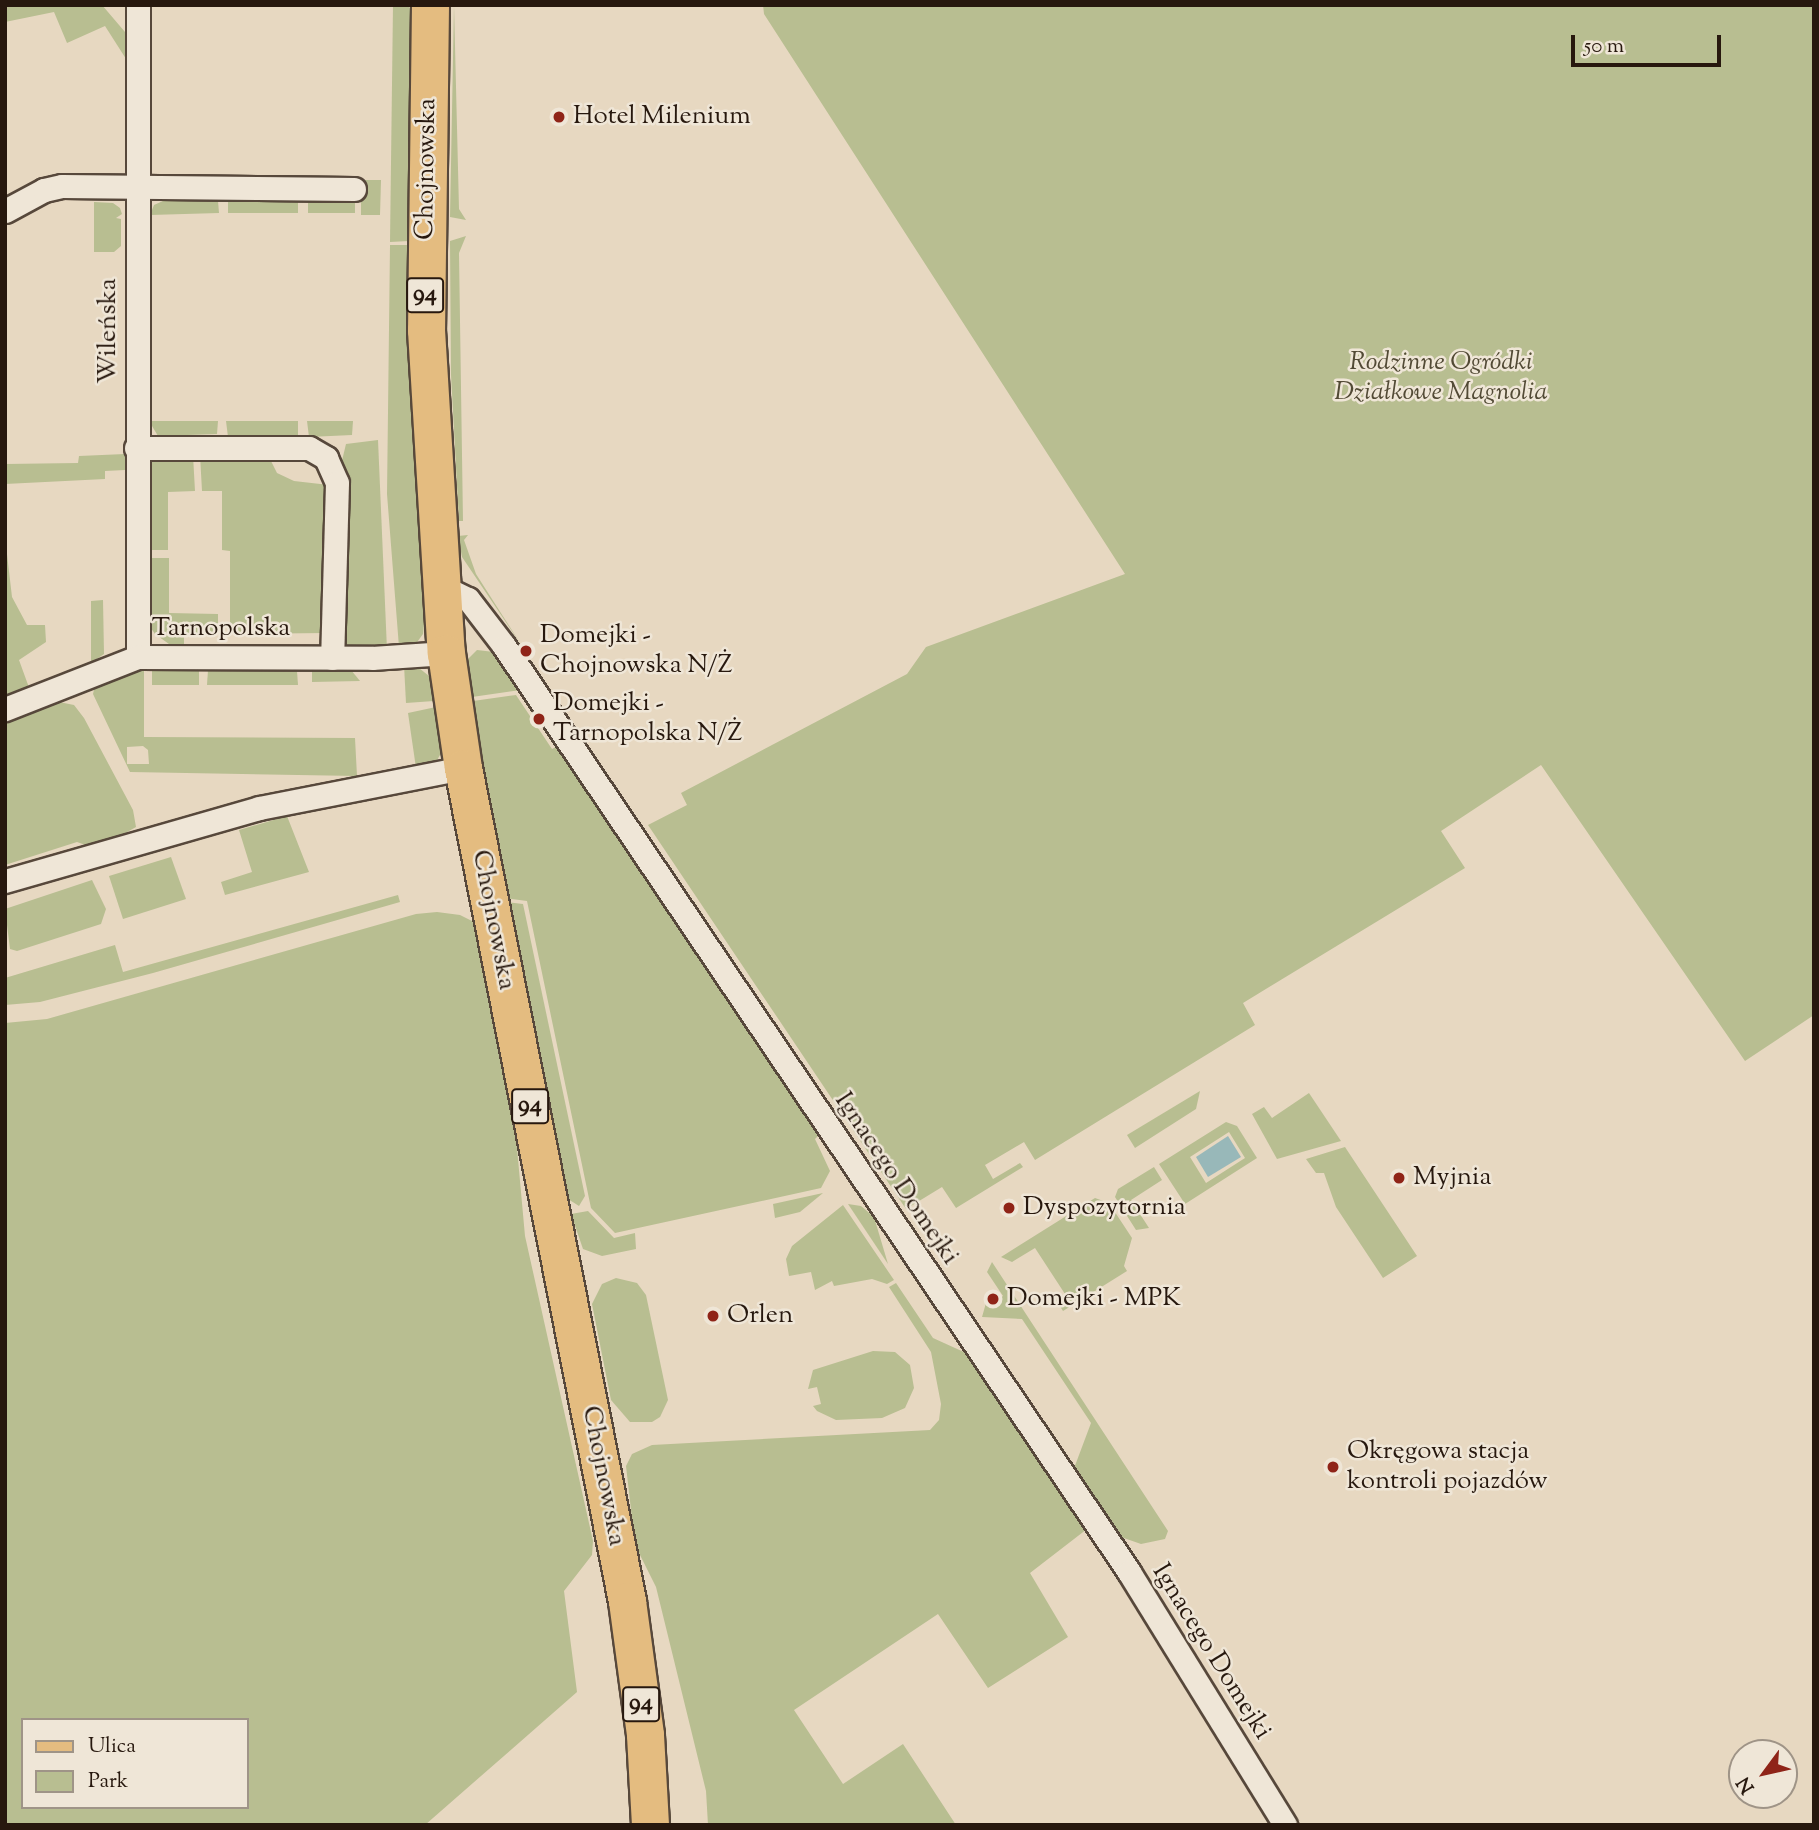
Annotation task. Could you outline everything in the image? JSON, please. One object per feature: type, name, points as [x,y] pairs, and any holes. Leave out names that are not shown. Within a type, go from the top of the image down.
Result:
[{"type":"main road","name":"Chojnowska","points":[[430,5],[426,330],[439,585],[446,653],[463,768],[628,1601],[645,1735],[650,1825]]},
{"type":"street","name":"Wileńska","points":[[138,5],[138,657]]},
{"type":"street","points":[[5,211],[53,187],[138,190],[354,189]]},
{"type":"street","points":[[136,448],[309,448],[326,458],[337,483],[331,658]]},
{"type":"street","name":"Ignacego Domejki","points":[[439,585],[468,599],[504,646],[1129,1572],[1285,1825]]},
{"type":"street","name":"Tarnopolska","points":[[5,709],[138,657],[331,658],[446,653]]},
{"type":"street","points":[[5,881],[259,808],[463,768]]},
{"type":"green space","points":[[5,5],[102,5],[125,32],[128,62],[105,26],[67,43],[54,12],[5,22]]},
{"type":"green space","points":[[393,5],[408,5],[412,12],[409,241],[390,242]]},
{"type":"green space","points":[[454,5],[459,209],[466,220],[450,217]]},
{"type":"green space","name":"Rodzinne Ogródki Działkowe Magnolia","points":[[763,5],[1814,5],[1814,1015],[1745,1061],[1541,765],[1441,831],[1465,868],[1243,1003],[1255,1025],[1035,1160],[1024,1142],[985,1165],[993,1179],[1020,1163],[1023,1167],[956,1208],[942,1187],[906,1209],[648,825],[687,805],[681,793],[907,674],[926,647],[1125,574],[764,14]]},
{"type":"green space","points":[[361,180],[381,180],[380,215],[361,215]]},
{"type":"green space","points":[[308,199],[355,200],[355,213],[308,213]]},
{"type":"green space","points":[[163,201],[218,201],[219,213],[150,215],[154,205]]},
{"type":"green space","points":[[228,201],[298,201],[298,213],[228,213]]},
{"type":"green space","points":[[94,202],[113,203],[120,208],[122,214],[116,218],[121,219],[121,246],[114,252],[94,252]]},
{"type":"green space","points":[[466,236],[459,253],[463,521],[459,521],[451,375],[450,241]]},
{"type":"green space","points":[[390,245],[410,245],[412,404],[426,606],[423,634],[415,645],[399,647],[387,494]]},
{"type":"green space","points":[[149,421],[218,421],[217,434],[158,436]]},
{"type":"green space","points":[[226,421],[298,421],[298,435],[228,437]]},
{"type":"green space","points":[[307,421],[353,421],[352,435],[309,437]]},
{"type":"green space","points":[[378,440],[387,650],[350,650],[340,639],[340,469],[346,444]]},
{"type":"green space","points":[[125,454],[125,470],[105,471],[105,479],[5,484],[5,464],[78,463],[79,456]]},
{"type":"green space","points":[[193,455],[195,491],[168,492],[168,550],[143,550],[149,461]]},
{"type":"green space","points":[[200,455],[268,455],[277,473],[294,481],[329,485],[327,633],[230,634],[230,551],[222,550],[222,491],[202,491]]},
{"type":"green space","points":[[468,535],[464,540],[476,574],[522,646],[462,557],[458,536]]},
{"type":"green space","points":[[5,537],[12,597],[27,625],[45,625],[46,642],[19,660],[31,693],[5,703]]},
{"type":"green space","points":[[144,558],[169,558],[169,613],[218,614],[218,634],[184,633],[184,645],[169,644],[155,634],[148,624]]},
{"type":"green space","points":[[103,600],[104,654],[91,663],[91,601]]},
{"type":"green space","points":[[477,650],[494,652],[521,690],[465,698],[463,664]]},
{"type":"green space","points":[[404,665],[419,668],[429,676],[434,701],[406,703]]},
{"type":"green space","points":[[144,666],[144,737],[355,738],[357,776],[130,772],[93,694],[95,685]],"holes":[[[143,746],[148,750],[149,764],[127,764],[127,747]]]},
{"type":"green space","points":[[152,670],[199,670],[199,685],[152,685]]},
{"type":"green space","points":[[208,670],[297,671],[298,685],[207,685]]},
{"type":"green space","points":[[351,670],[360,681],[312,682],[312,671]]},
{"type":"green space","points":[[516,695],[552,749],[558,746],[819,1135],[815,1139],[830,1171],[821,1188],[615,1233],[591,1208],[527,901],[498,897],[466,702]]},
{"type":"green space","points":[[54,701],[74,705],[84,718],[133,810],[136,827],[97,849],[77,842],[5,865],[5,720]]},
{"type":"green space","points":[[436,707],[441,753],[435,764],[416,768],[408,713]]},
{"type":"green space","points":[[287,816],[309,872],[225,895],[221,882],[252,872],[239,830]]},
{"type":"green space","points":[[171,857],[186,899],[123,919],[109,876]]},
{"type":"green space","points":[[92,880],[106,909],[101,924],[17,951],[10,949],[5,909]]},
{"type":"green space","points":[[398,895],[400,902],[153,973],[40,1002],[5,1005],[5,978],[115,945],[123,972]]},
{"type":"green space","points":[[499,901],[523,904],[585,1196],[579,1206],[568,1199]]},
{"type":"green space","points":[[437,912],[460,915],[476,923],[512,1093],[525,1236],[593,1541],[592,1555],[564,1591],[577,1692],[425,1825],[5,1825],[5,1023],[47,1019],[416,914]]},
{"type":"green space","points":[[1200,1091],[1196,1109],[1135,1148],[1127,1135]]},
{"type":"green space","points":[[1309,1093],[1341,1141],[1277,1159],[1252,1114],[1264,1107],[1272,1118]]},
{"type":"green space","points":[[1226,1122],[1237,1126],[1257,1158],[1185,1204],[1159,1164]],"holes":[[[1229,1132],[1245,1158],[1206,1183],[1190,1157]]]},
{"type":"green space","points":[[1345,1147],[1417,1256],[1383,1278],[1336,1207],[1324,1173],[1316,1173],[1306,1159]]},
{"type":"green space","points":[[1154,1167],[1162,1180],[1131,1200],[1149,1228],[1136,1230],[1115,1197],[1118,1189]]},
{"type":"green space","points":[[823,1193],[800,1212],[775,1218],[773,1204]]},
{"type":"green space","points":[[1095,1198],[1109,1203],[1132,1238],[1124,1266],[1127,1271],[1063,1311],[1056,1300],[1065,1294],[1035,1248],[1012,1262],[1001,1257]]},
{"type":"green space","points":[[848,1204],[861,1206],[874,1217],[888,1264]]},
{"type":"green space","points":[[843,1205],[894,1280],[887,1284],[872,1279],[834,1286],[832,1281],[815,1290],[811,1272],[789,1276],[786,1259],[792,1246]]},
{"type":"green space","points":[[588,1211],[614,1238],[635,1233],[636,1249],[602,1256],[583,1249],[571,1214]]},
{"type":"green space","points":[[992,1262],[1168,1531],[1165,1539],[1141,1544],[1121,1537],[1073,1471],[1091,1423],[1022,1319],[982,1317],[986,1303],[989,1306],[1003,1296],[987,1272]]},
{"type":"green space","points":[[616,1278],[637,1283],[646,1295],[668,1400],[660,1417],[652,1422],[630,1422],[611,1400],[592,1304],[602,1284]]},
{"type":"green space","points":[[896,1283],[933,1338],[966,1353],[1087,1529],[1030,1573],[1068,1637],[988,1688],[938,1614],[794,1710],[843,1784],[903,1744],[956,1825],[708,1825],[706,1791],[656,1587],[635,1545],[626,1466],[632,1454],[652,1445],[930,1430],[939,1420],[941,1404],[931,1352],[889,1287]]},
{"type":"green space","points":[[873,1351],[895,1352],[910,1365],[914,1388],[905,1408],[882,1418],[836,1420],[817,1411],[813,1406],[821,1404],[817,1387],[808,1389],[813,1370]]},
{"type":"water","points":[[1228,1136],[1241,1157],[1208,1177],[1196,1157]]},
{"type":"place","name":"Hotel Milenium","points":[[559,117]]},
{"type":"place","name":"Domejki - Chojnowska N/Ż","points":[[526,651]]},
{"type":"place","name":"Domejki - Tarnopolska N/Ż","points":[[539,719]]},
{"type":"place","name":"Myjnia","points":[[1399,1178]]},
{"type":"place","name":"Dyspozytornia","points":[[1009,1208]]},
{"type":"place","name":"Domejki - MPK","points":[[993,1299]]},
{"type":"place","name":"Orlen","points":[[713,1316]]},
{"type":"place","name":"Okręgowa stacja kontroli pojazdów","points":[[1333,1467]]}]
